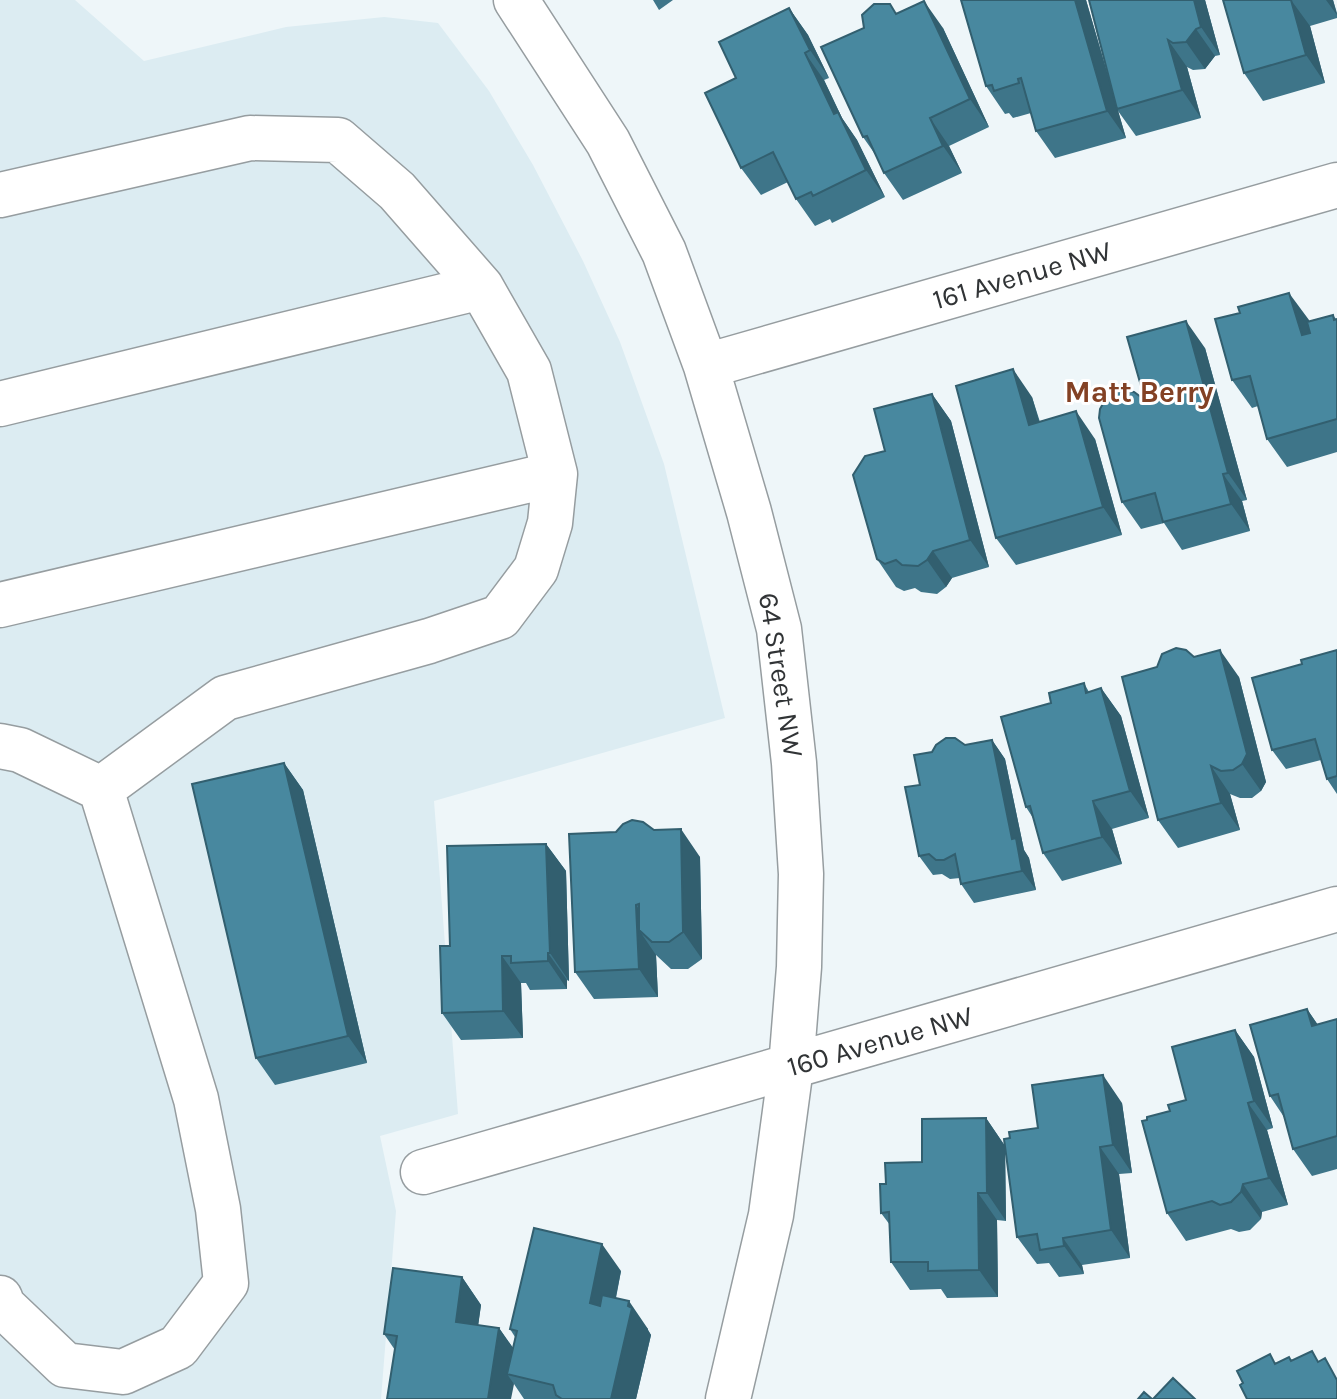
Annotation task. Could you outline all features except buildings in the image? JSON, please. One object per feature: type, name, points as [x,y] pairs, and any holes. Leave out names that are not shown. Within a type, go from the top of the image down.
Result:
[{"type":"street","name":"64 Street NW","points":[[516,0],[608,142],[664,252],[706,366],[779,629],[794,763],[801,874],[799,967],[791,1067],[771,1215],[728,1399]]},
{"type":"street","points":[[0,195],[250,138],[338,140],[397,191],[481,287],[529,371],[555,474],[550,523],[536,569],[500,617],[429,641],[225,698],[101,789]]},
{"type":"street","name":"161 Avenue NW","points":[[706,366],[1337,185]]},
{"type":"street","points":[[0,404],[481,287]]},
{"type":"street","points":[[0,605],[555,474]]},
{"type":"street","points":[[0,746],[20,750],[101,789],[196,1099],[218,1209],[226,1283],[178,1347],[123,1372],[65,1365],[3,1306],[0,1298]]},
{"type":"street","name":"160 Avenue NW","points":[[423,1172],[1337,909]]},
{"type":"shaded area","points":[[0,0],[75,0],[144,61],[286,27],[384,17],[438,23],[489,91],[533,165],[583,261],[620,342],[664,464],[725,718],[434,801],[458,1114],[380,1136],[396,1211],[381,1399],[0,1399]]},
{"type":"district","name":"Matt Berry","points":[[1139,392]]}]
